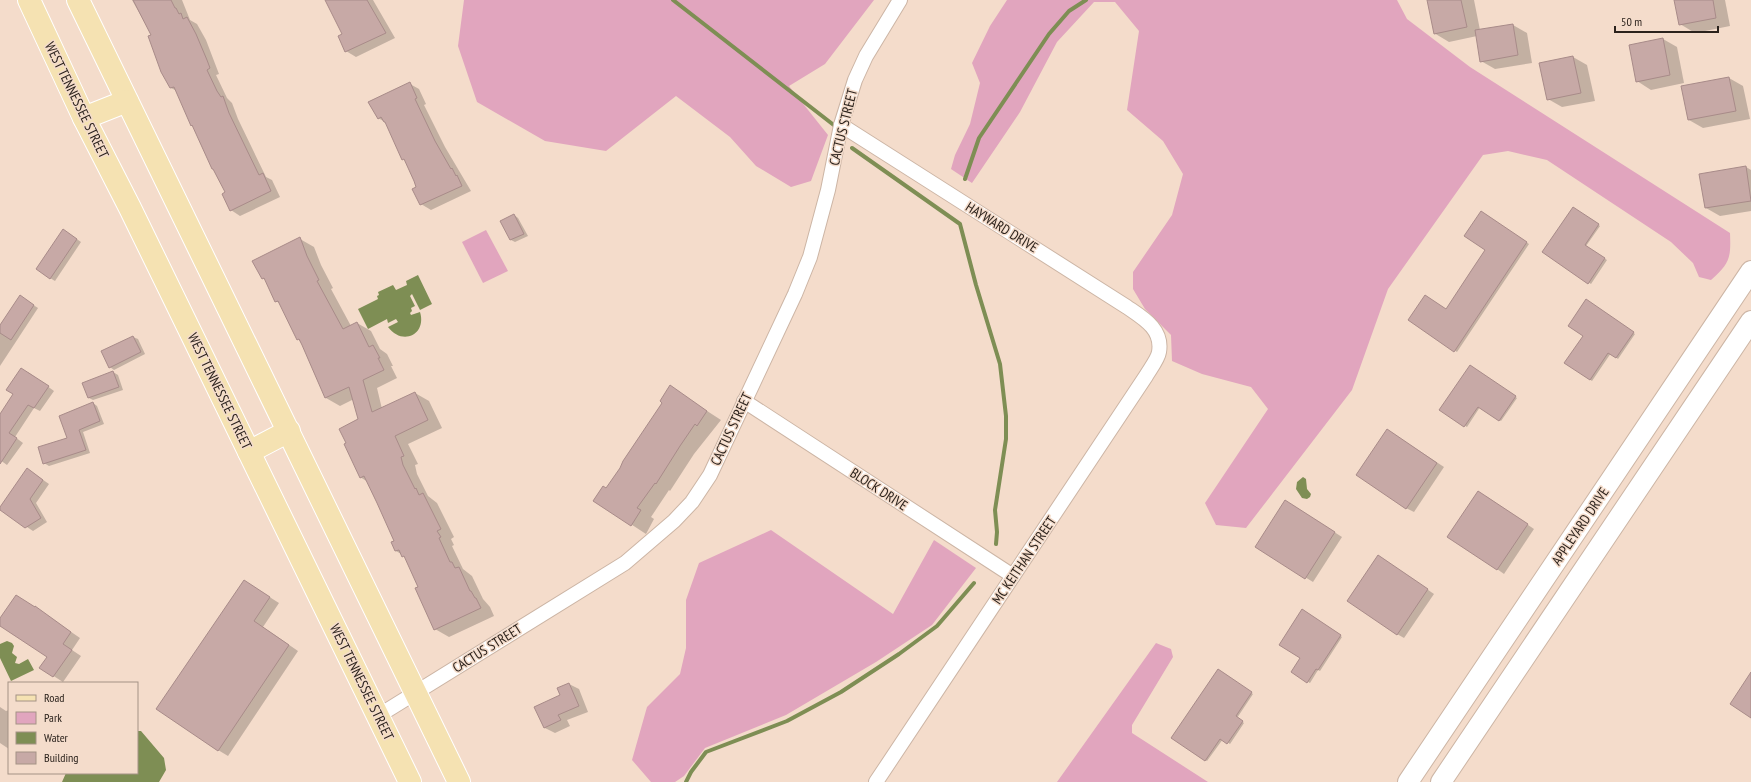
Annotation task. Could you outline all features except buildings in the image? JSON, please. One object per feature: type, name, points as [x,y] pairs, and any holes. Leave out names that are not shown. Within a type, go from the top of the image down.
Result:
[{"type":"main road","name":"WEST TENNESSEE STREET","points":[[29,0],[84,118],[130,208],[410,782]]},
{"type":"main road","points":[[78,0],[459,782]]},
{"type":"main road","points":[[84,118],[127,101]]},
{"type":"main road","name":"APPLEYARD DRIVE","points":[[1408,782],[1751,271]]},
{"type":"main road","name":"APPLEYARD DRIVE","points":[[1441,782],[1751,321]]},
{"type":"main road","points":[[249,452],[289,431]]},
{"type":"main road","points":[[1640,436],[1663,451]]},
{"type":"main road","points":[[1438,738],[1461,753]]},
{"type":"street","name":"CACTUS STREET","points":[[378,716],[625,563],[674,521],[692,502],[710,475],[796,294],[810,257],[828,190],[841,125],[855,80],[866,56],[900,0]]},
{"type":"street","name":"HAYWARD DRIVE","points":[[841,125],[1127,307],[1149,323],[1158,334]]},
{"type":"street","name":"MC KEITHAN STREET","points":[[876,782],[1146,376],[1160,352],[1158,334]]},
{"type":"street","name":"BLOCK DRIVE","points":[[744,401],[1013,576]]},
{"type":"green space","points":[[464,0],[874,0],[825,64],[789,86],[828,135],[811,181],[791,187],[756,166],[730,137],[676,96],[606,151],[545,141],[477,102],[458,46]]},
{"type":"green space","points":[[1007,0],[1397,0],[1407,19],[1470,67],[1730,233],[1728,260],[1722,269],[1711,280],[1699,277],[1693,263],[1671,242],[1547,160],[1508,151],[1483,155],[1388,289],[1352,390],[1246,528],[1216,525],[1205,503],[1268,409],[1251,387],[1202,374],[1172,361],[1171,335],[1145,309],[1133,289],[1133,272],[1172,215],[1183,174],[1163,141],[1127,110],[1139,31],[1115,2],[1094,2],[1057,42],[1020,112],[972,183],[951,169],[955,155],[970,124],[980,83],[972,63],[990,26]]},
{"type":"green space","points":[[486,230],[508,271],[483,283],[462,242]]},
{"type":"green space","points":[[771,530],[893,614],[934,540],[976,568],[932,625],[876,662],[786,715],[705,748],[684,776],[675,782],[651,782],[632,760],[647,707],[680,674],[686,648],[686,600],[699,563]]},
{"type":"green space","points":[[1156,643],[1171,649],[1173,657],[1132,725],[1132,733],[1208,782],[1057,782]]},
{"type":"water","points":[[418,275],[432,304],[420,310],[412,294],[410,296],[415,306],[411,308],[411,315],[420,312],[420,327],[417,332],[406,337],[394,333],[388,327],[398,322],[396,319],[388,323],[387,319],[368,329],[358,309],[378,299],[378,292],[393,285],[396,290],[407,285],[406,281]]},
{"type":"water","points":[[1303,477],[1306,479],[1307,489],[1311,494],[1307,499],[1302,498],[1296,489],[1297,482]]},
{"type":"water","points":[[7,641],[12,643],[14,646],[12,653],[17,657],[15,663],[19,664],[28,659],[34,670],[11,681],[0,658],[0,644]]},
{"type":"water","points":[[138,731],[141,731],[164,758],[166,770],[159,782],[62,782],[66,774],[138,774]]},
{"type":"waterway","points":[[673,0],[835,126]]},
{"type":"waterway","points":[[965,179],[979,138],[1049,34],[1069,11],[1086,0]]},
{"type":"waterway","points":[[852,148],[960,224],[976,285],[1000,364],[1006,416],[1006,439],[995,510],[997,532],[996,544]]},
{"type":"waterway","points":[[686,782],[691,772],[706,752],[787,721],[841,692],[899,654],[937,626],[974,583]]}]
